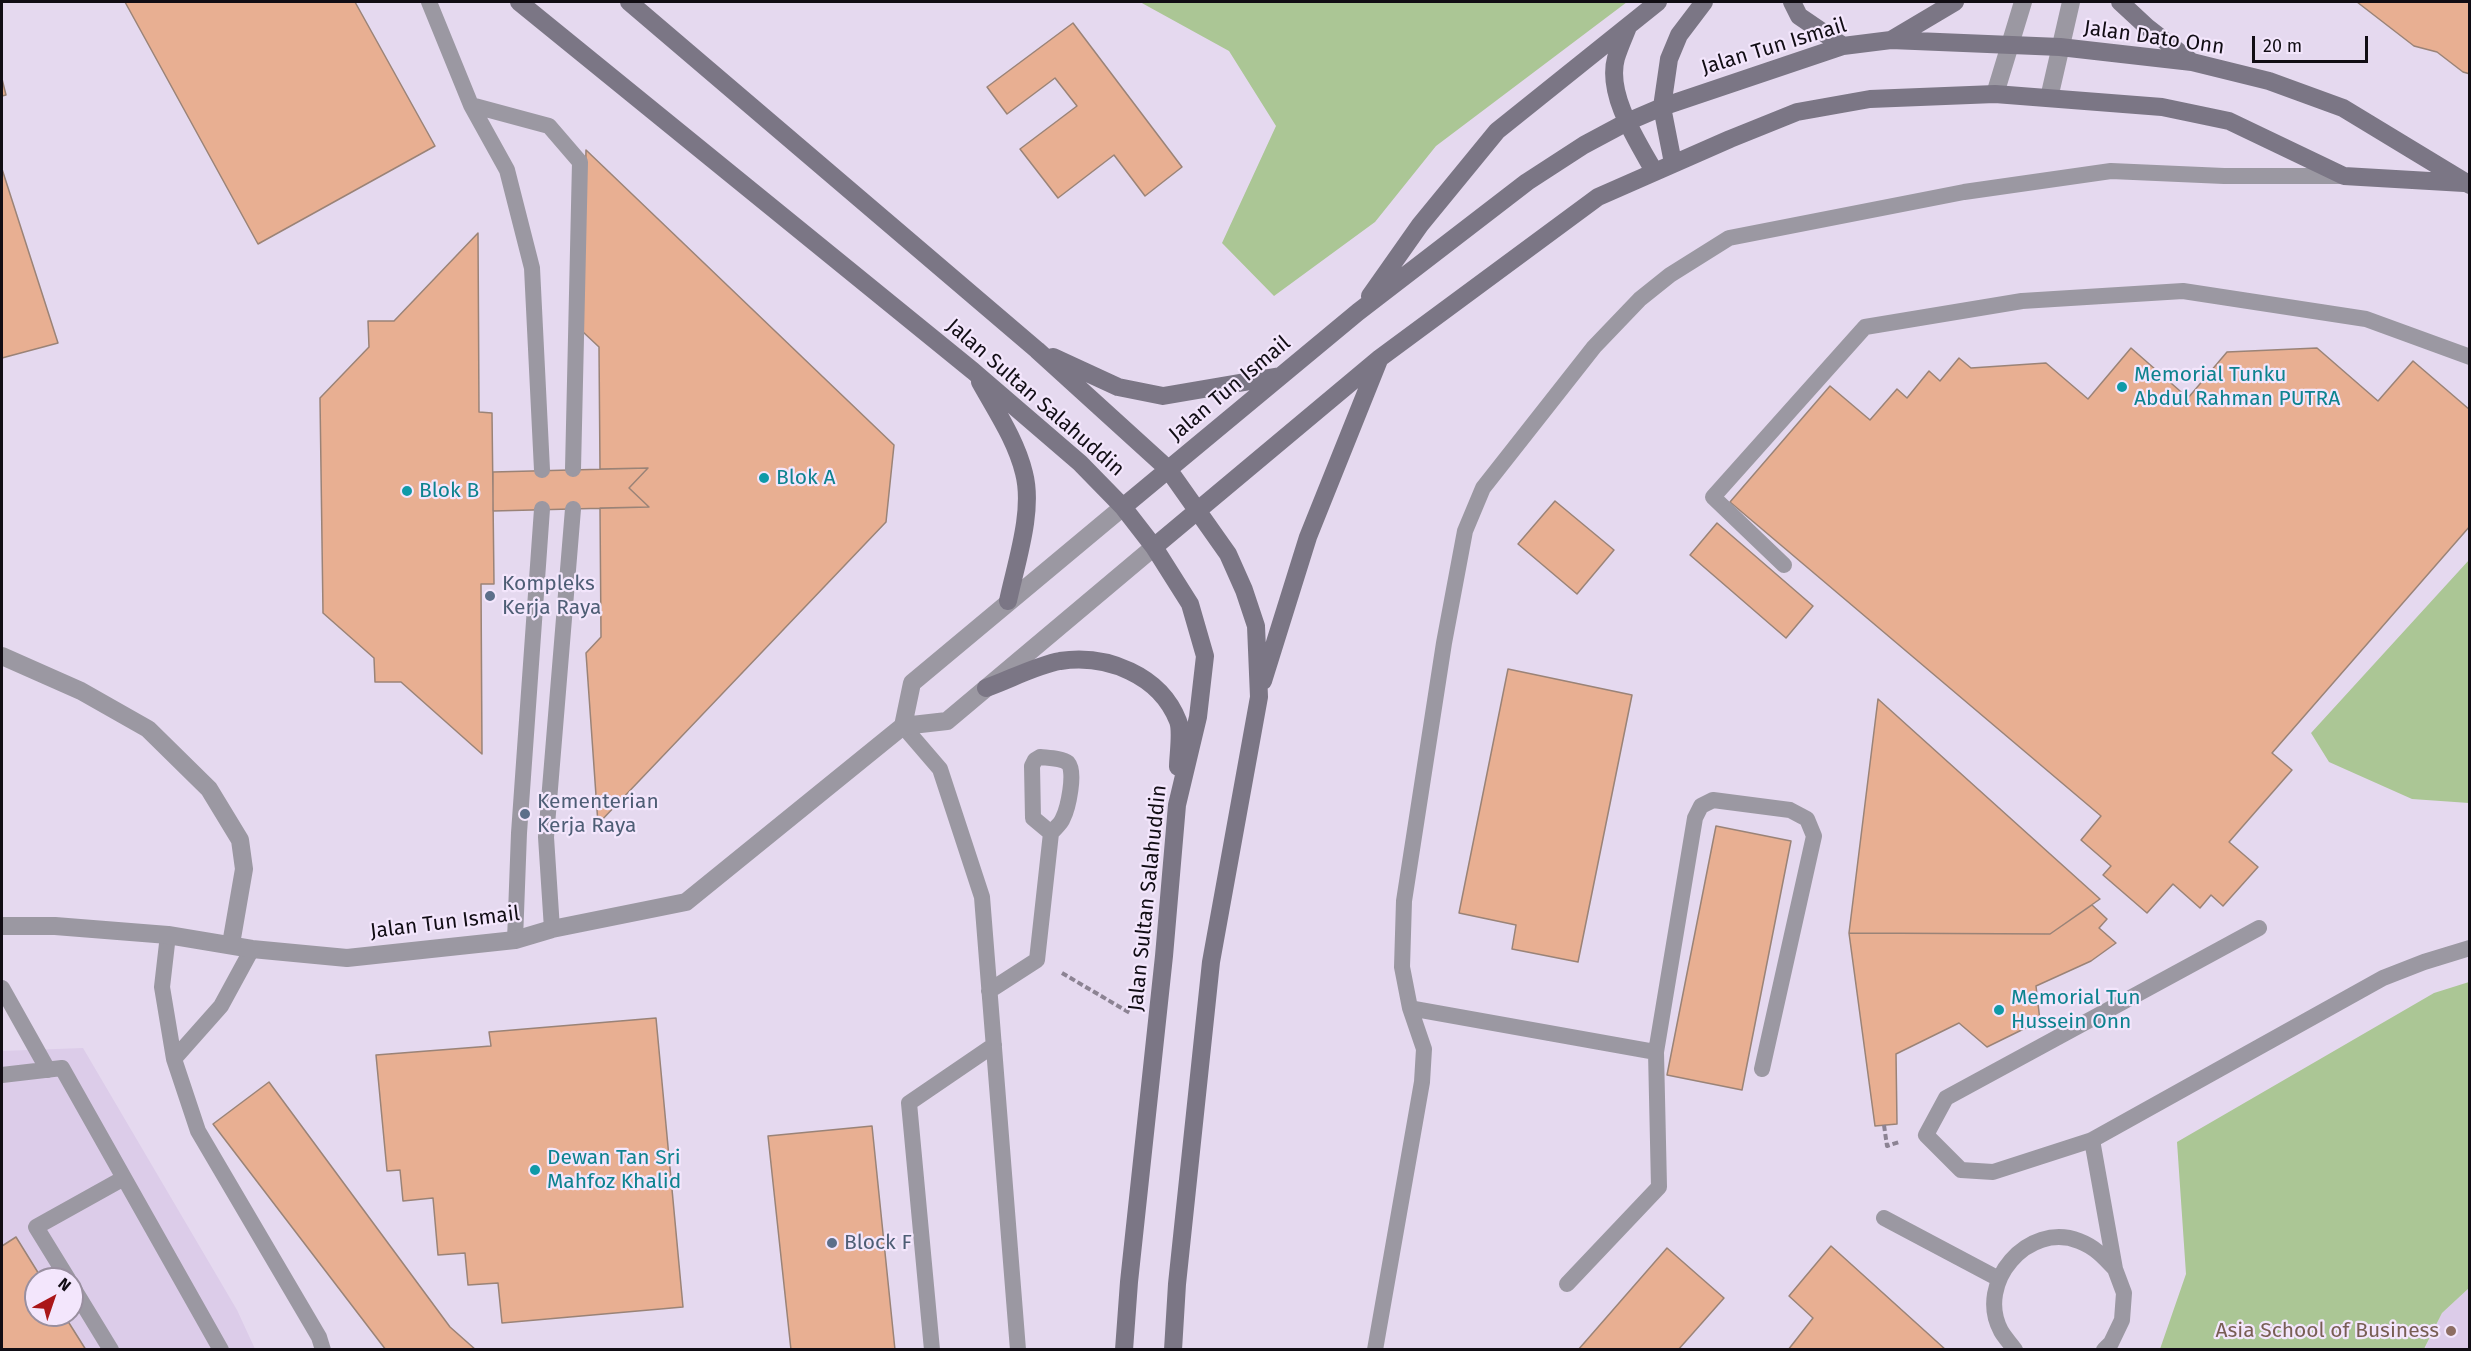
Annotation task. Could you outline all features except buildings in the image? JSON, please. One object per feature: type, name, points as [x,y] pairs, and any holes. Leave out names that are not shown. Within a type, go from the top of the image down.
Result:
[{"type":"street","name":"Jalan Sultan Salahuddin","points":[[519,2],[974,370],[1080,463],[1123,507],[1154,547],[1190,604],[1205,656],[1198,717],[1177,805],[1124,1350]]},
{"type":"street","name":"Jalan Sultan Salahuddin","points":[[629,2],[1037,350],[1168,469],[1228,554],[1244,590],[1256,626],[1259,697],[1211,962],[1177,1284],[1173,1350]]},
{"type":"street","points":[[1358,312],[1420,225],[1497,131],[1658,2]]},
{"type":"street","name":"Jalan Tun Ismail","points":[[1673,163],[1662,107],[1669,58],[1679,34],[1704,2]]},
{"type":"street","points":[[1791,2],[1799,16],[1843,46]]},
{"type":"street","points":[[1891,40],[1955,2]]},
{"type":"street","points":[[903,726],[946,721],[1380,358],[1598,197],[1654,171],[1797,112],[1870,99],[1995,94],[2023,2]]},
{"type":"street","points":[[2049,98],[2071,2]]},
{"type":"street","points":[[2120,2],[2147,27],[2192,62]]},
{"type":"street","points":[[1629,26],[1615,60],[1615,87],[1627,122],[1654,171]]},
{"type":"street","name":"Jalan Tun Ismail","points":[[2,926],[55,926],[168,935],[252,949],[347,958],[515,940],[552,929],[686,902],[903,726],[912,683],[1008,601],[1358,312],[1527,182],[1584,145],[1627,122],[1662,107],[1801,58],[1843,46],[1891,40],[2009,45]]},
{"type":"street","name":"Jalan Dato Onn","points":[[2009,45],[2060,47],[2192,62],[2269,81],[2343,108],[2468,184]]},
{"type":"street","name":"Jalan Dato Onn","points":[[1995,94],[2162,107],[2229,121],[2344,176],[2468,184]]},
{"type":"street","points":[[1037,350],[1118,387],[1163,396],[1282,375]]},
{"type":"street","points":[[1259,697],[1308,537],[1380,358]]},
{"type":"street","points":[[974,370],[1016,448],[1025,474],[1027,501],[1008,601]]},
{"type":"street","points":[[2,656],[81,691],[148,729],[209,789],[240,840],[244,868],[231,944]]},
{"type":"street","points":[[986,688],[1059,662],[1095,659],[1130,670],[1160,692],[1179,723],[1177,805]]},
{"type":"lane","points":[[429,2],[471,105],[507,170],[532,268],[542,470]]},
{"type":"lane","points":[[471,105],[549,126],[580,162],[573,469]]},
{"type":"lane","points":[[1375,1350],[1422,1082],[1424,1049],[1410,1008],[1402,967],[1404,901],[1444,643],[1465,531],[1483,488],[1593,347],[1640,299],[1670,275],[1729,238],[1964,192],[2111,171],[2224,176],[2344,176]]},
{"type":"lane","points":[[1784,565],[1713,497],[1865,327],[2022,301],[2183,291],[2366,319],[2469,357]]},
{"type":"lane","points":[[515,940],[519,833],[542,509]]},
{"type":"lane","points":[[552,929],[546,837],[573,509]]},
{"type":"lane","points":[[903,726],[940,770],[982,897],[1018,1350]]},
{"type":"lane","points":[[1567,1284],[1659,1187],[1656,1052],[1695,818],[1701,806],[1713,800],[1790,810],[1807,819],[1814,836],[1762,1069]]},
{"type":"lane","points":[[989,991],[1037,960],[1051,833]]},
{"type":"lane","points":[[2259,928],[1946,1098],[1926,1135],[1961,1170],[1993,1172],[2092,1140],[2383,978],[2469,948]]},
{"type":"lane","points":[[168,935],[162,987],[174,1059],[198,1131],[321,1343],[331,1350]]},
{"type":"lane","points":[[174,1059],[221,1006],[252,949]]},
{"type":"lane","points":[[2,988],[48,1070]]},
{"type":"lane","points":[[1410,1008],[1656,1052]]},
{"type":"lane","points":[[932,1350],[909,1103],[994,1045]]},
{"type":"lane","points":[[2,1075],[62,1068],[221,1350]]},
{"type":"lane","points":[[2092,1140],[2115,1269],[2124,1293],[2122,1320],[2111,1343],[2104,1350]]},
{"type":"lane","points":[[61,1267],[36,1227],[124,1178]]},
{"type":"lane","points":[[1884,1218],[1999,1279]]},
{"type":"lane","points":[[2015,1350],[2001,1330],[1994,1305],[1999,1279],[2011,1258],[2030,1244],[2053,1238],[2077,1240],[2099,1251],[2115,1269]]},
{"type":"lane","points":[[84,1306],[111,1350]]},
{"type":"path","points":[[1037,960],[1156,1028]]},
{"type":"shaded area","points":[[83,1048],[237,1310],[255,1349],[2,1349],[2,1051]]},
{"type":"shaded area","name":"Asia School of Business","points":[[2469,1288],[2469,1349],[2424,1350],[2442,1313]]},
{"type":"green space","points":[[1140,2],[1627,2],[1436,146],[1375,222],[1274,296],[1222,243],[1276,126],[1229,51]]},
{"type":"green space","points":[[2469,560],[2469,803],[2412,799],[2329,762],[2311,733]]},
{"type":"green space","points":[[2469,982],[2469,1288],[2442,1313],[2424,1349],[2160,1349],[2186,1274],[2177,1142],[2434,993]]},
{"type":"place","name":"Memorial Tunku Abdul Rahman PUTRA","points":[[2122,387]]},
{"type":"place","name":"Blok A","points":[[764,478]]},
{"type":"place","name":"Blok B","points":[[407,491]]},
{"type":"place","name":"Kompleks Kerja Raya","points":[[490,596]]},
{"type":"place","name":"Kementerian Kerja Raya","points":[[525,814]]},
{"type":"place","name":"Memorial Tun Hussein Onn","points":[[1999,1010]]},
{"type":"place","name":"Dewan Tan Sri Mahfoz Khalid","points":[[535,1170]]},
{"type":"place","name":"Block F","points":[[832,1243]]},
{"type":"place","name":"Asia School of Business","points":[[2451,1331]]}]
